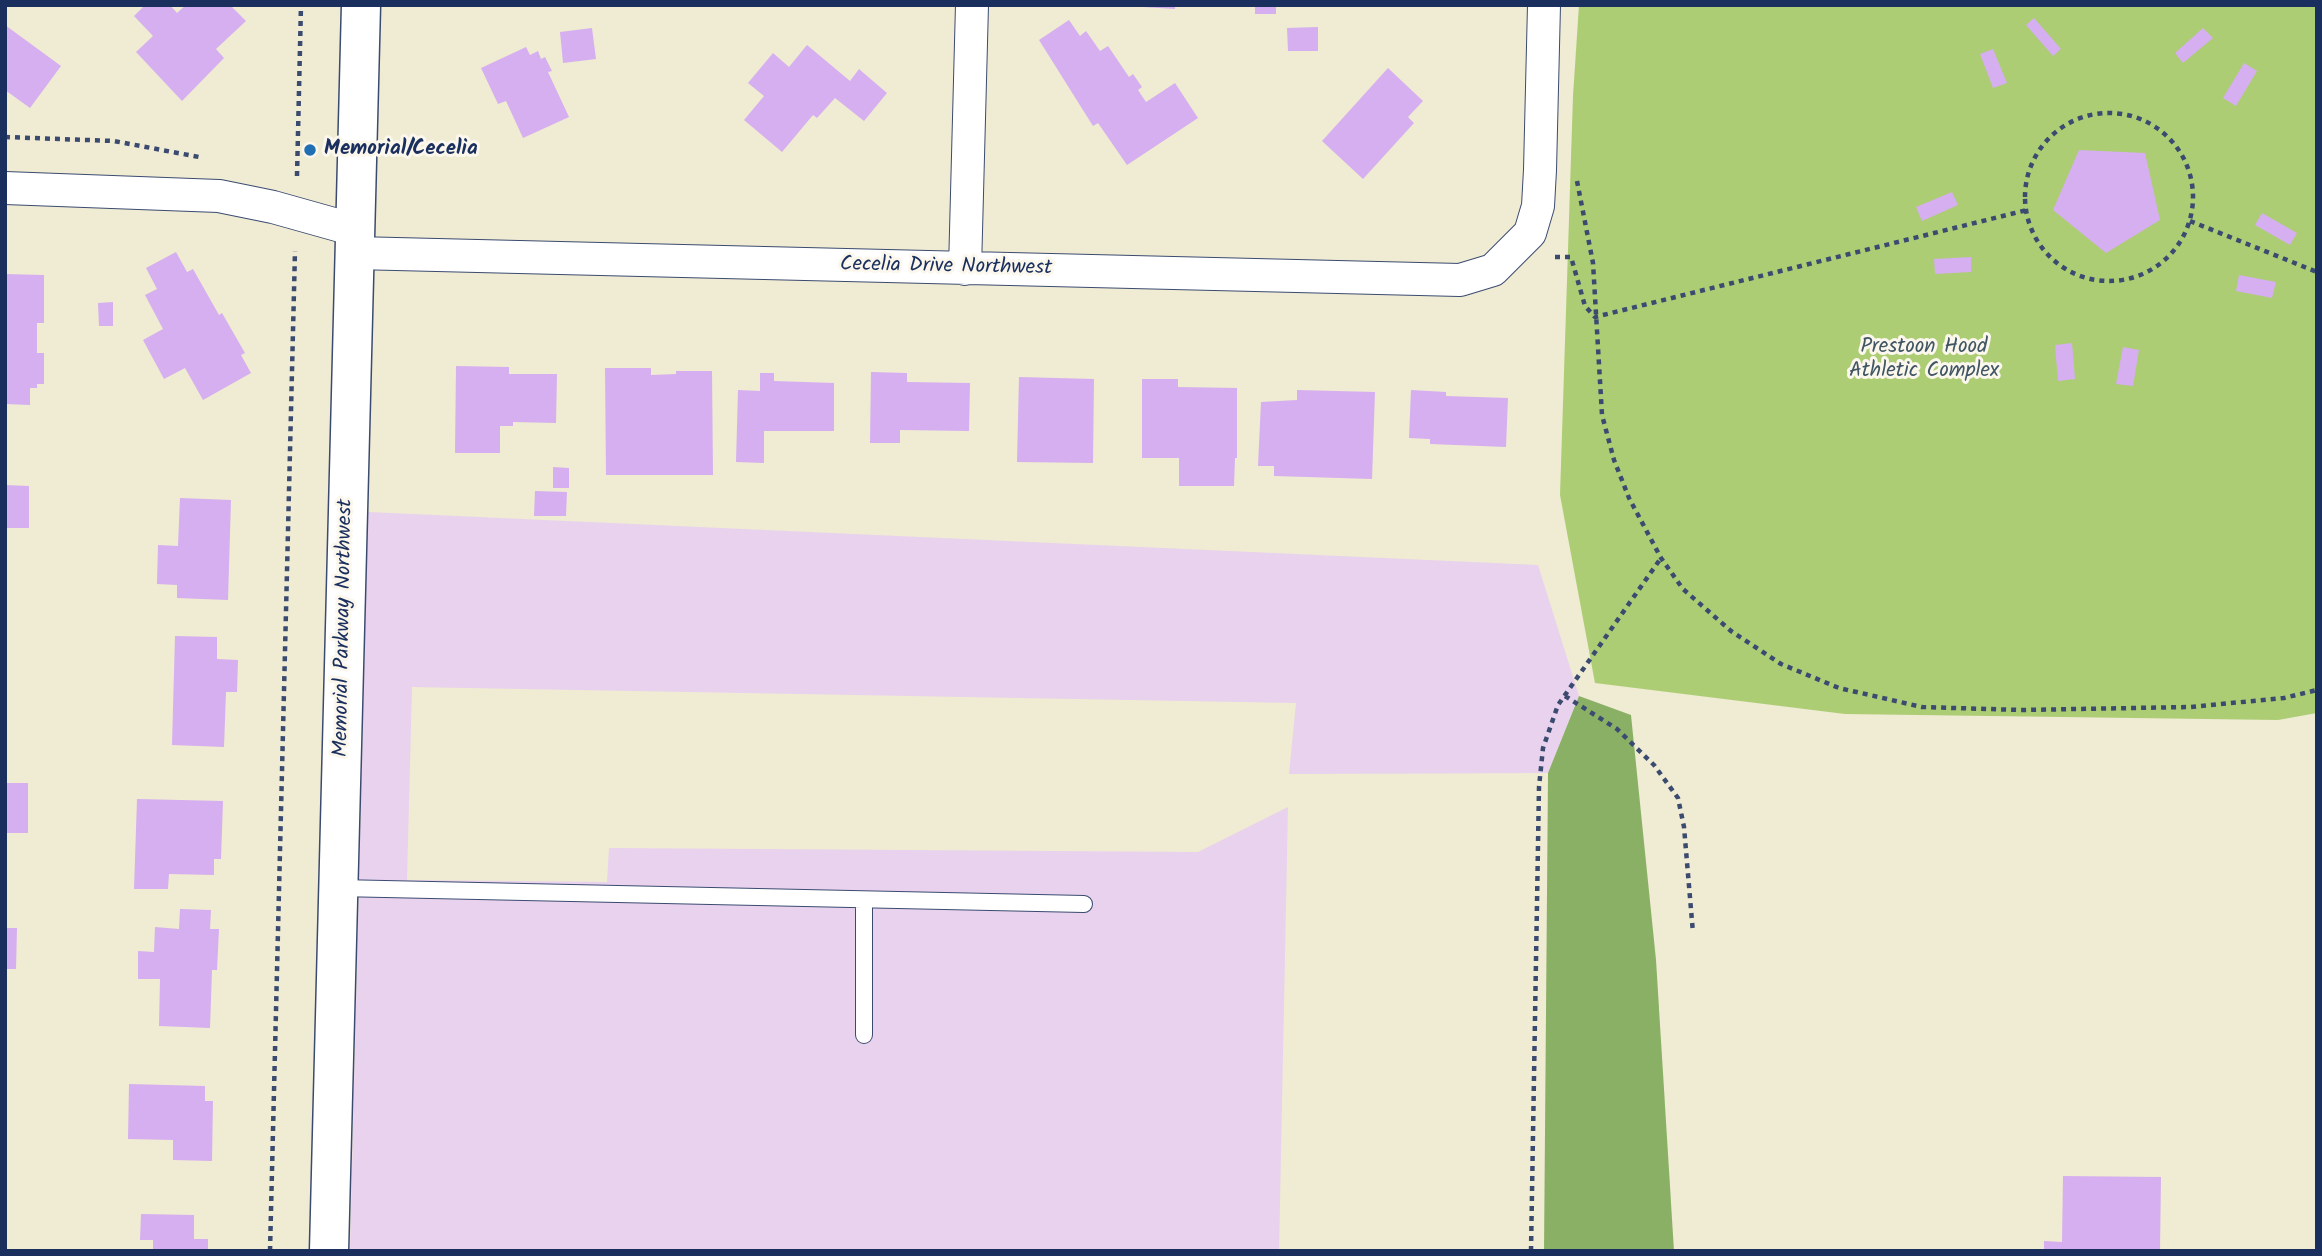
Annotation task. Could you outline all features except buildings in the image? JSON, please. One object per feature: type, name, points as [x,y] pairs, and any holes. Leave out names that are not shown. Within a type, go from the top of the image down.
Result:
[{"type":"street","name":"Memorial Parkway Northwest","points":[[329,1251],[361,5]]},
{"type":"street","points":[[965,269],[972,5]]},
{"type":"street","name":"Cecelia Drive Northwest","points":[[5,188],[219,196],[296,214],[355,242],[965,269],[1460,279],[1493,270],[1530,233],[1538,206],[1544,5]]},
{"type":"lane","points":[[338,888],[1084,904]]},
{"type":"lane","points":[[864,901],[864,1035]]},
{"type":"path","points":[[270,1251],[301,5]]},
{"type":"path","points":[[2090,114],[2126,114],[2158,128],[2182,154],[2193,187],[2190,222],[2173,252],[2145,274],[2110,281],[2076,274],[2046,254],[2028,224],[2027,210],[2024,189],[2034,156],[2058,129],[2090,114]]},
{"type":"path","points":[[5,137],[114,141],[205,158]]},
{"type":"path","points":[[284,173],[297,175]]},
{"type":"path","points":[[1577,176],[1594,262],[1602,415],[1614,460],[1629,498],[1661,558],[1683,589],[1731,631],[1781,664],[1839,688],[1922,707],[2021,710],[2190,707],[2284,698],[2317,690]]},
{"type":"path","points":[[1595,317],[2027,210]]},
{"type":"path","points":[[2190,222],[2317,272]]},
{"type":"path","points":[[1531,1251],[1539,787],[1543,748],[1558,705],[1661,558]]},
{"type":"path","points":[[1565,696],[1617,729],[1654,765],[1678,798],[1684,827],[1693,933]]},
{"type":"shaded area","points":[[368,512],[1538,565],[1579,696],[1548,773],[1289,774],[1296,703],[412,687],[407,880],[607,882],[609,848],[1198,852],[1288,807],[1279,1251],[350,1251]]},
{"type":"green space","name":"Prestoon Hood Athletic Complex","points":[[1579,5],[2317,5],[2317,713],[2278,720],[1845,714],[1595,683],[1560,495],[1573,96]]},
{"type":"green space","points":[[1579,696],[1631,715],[1656,960],[1674,1251],[1544,1251],[1548,773]]},
{"type":"place","name":"Memorial/Cecelia","points":[[310,150]]}]
